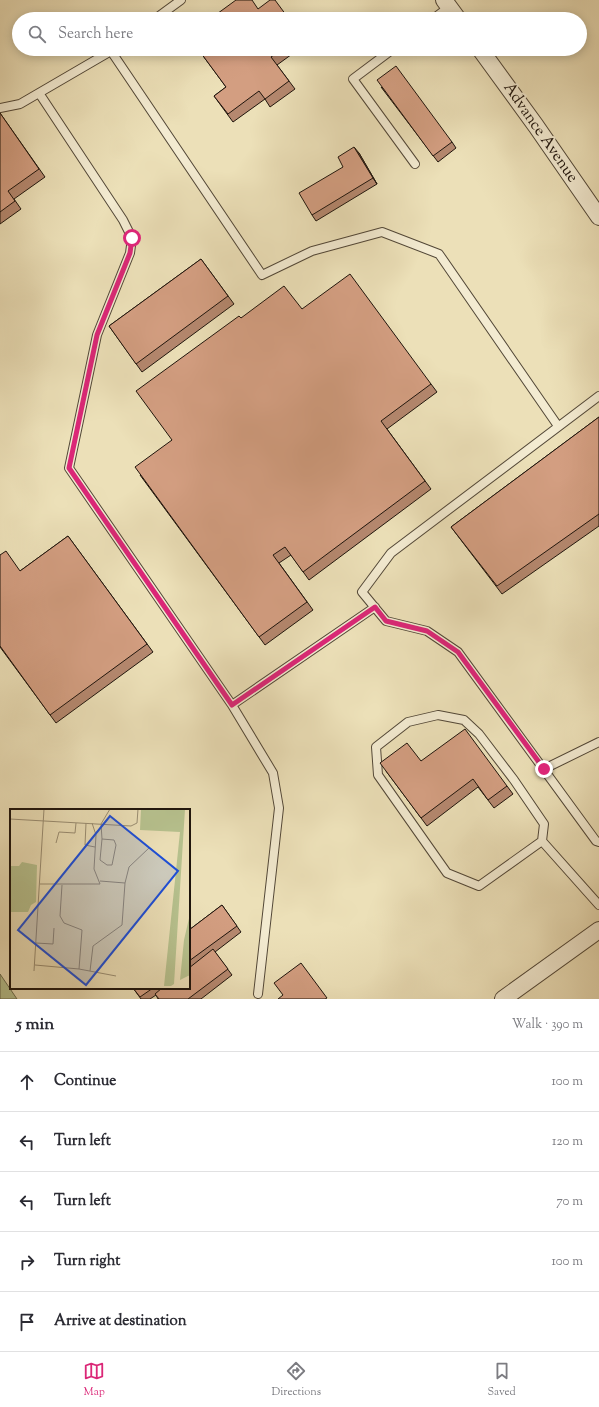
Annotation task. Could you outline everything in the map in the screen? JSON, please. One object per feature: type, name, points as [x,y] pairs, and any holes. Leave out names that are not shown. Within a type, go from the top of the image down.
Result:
[{"type":"street","name":"Advance Avenue","points":[[485,56],[599,217]]},
{"type":"street","points":[[504,999],[599,930]]},
{"type":"lane","points":[[165,12],[182,0]]},
{"type":"lane","points":[[0,108],[20,104],[102,56]]},
{"type":"lane","points":[[116,56],[262,275],[312,251],[382,232],[439,254],[558,426]]},
{"type":"lane","points":[[383,56],[353,78],[415,164]]},
{"type":"lane","points":[[39,93],[123,220],[132,238],[130,253],[97,335],[69,468],[232,705],[273,773],[279,808],[258,994]]},
{"type":"lane","points":[[599,396],[391,553],[362,592],[386,621],[427,631],[458,652],[596,840],[599,842]]},
{"type":"lane","points":[[232,705],[375,607]]},
{"type":"lane","points":[[542,841],[479,886],[447,873],[378,775],[376,747],[408,722],[438,715],[464,720],[479,734],[514,780],[544,824],[542,841],[599,905]]},
{"type":"lane","points":[[544,769],[599,742]]},
{"type":"green space","points":[[0,974],[17,999],[0,999]]},
{"type":"building","points":[[236,0],[252,0],[258,9],[270,0],[275,0],[284,12],[220,12]]},
{"type":"building","points":[[203,56],[272,56],[271,57],[289,81],[265,99],[259,91],[228,114],[214,96],[226,87]]},
{"type":"building","points":[[396,66],[452,142],[433,156],[377,80]]},
{"type":"building","points":[[0,113],[39,169],[8,191],[15,201],[0,212]]},
{"type":"building","points":[[354,147],[373,178],[312,215],[299,193],[343,167],[338,157]]},
{"type":"building","points":[[201,259],[228,296],[136,364],[109,326]]},
{"type":"building","points":[[350,274],[431,384],[381,421],[425,481],[303,572],[285,547],[273,555],[307,602],[259,637],[135,467],[172,440],[136,391],[239,316],[241,318],[284,286],[302,309]]},
{"type":"building","points":[[599,417],[599,514],[497,586],[451,527]]},
{"type":"building","points":[[68,536],[147,644],[50,715],[0,646],[0,555],[6,551],[20,571]]},
{"type":"building","points":[[465,729],[507,786],[488,800],[473,779],[421,818],[380,763],[407,743],[421,761]]},
{"type":"building","points":[[222,905],[237,926],[190,960],[190,929]]},
{"type":"building","points":[[213,949],[228,969],[188,999],[159,999],[155,994],[161,989],[190,989],[190,967]]},
{"type":"building","points":[[301,963],[327,998],[278,999],[283,995],[274,983]]},
{"type":"building","points":[[134,989],[152,989],[140,997]]},
{"type":"route","points":[[132,238],[130,253],[97,335],[69,468],[232,705],[375,607],[386,621],[427,631],[458,652],[544,769]]}]
